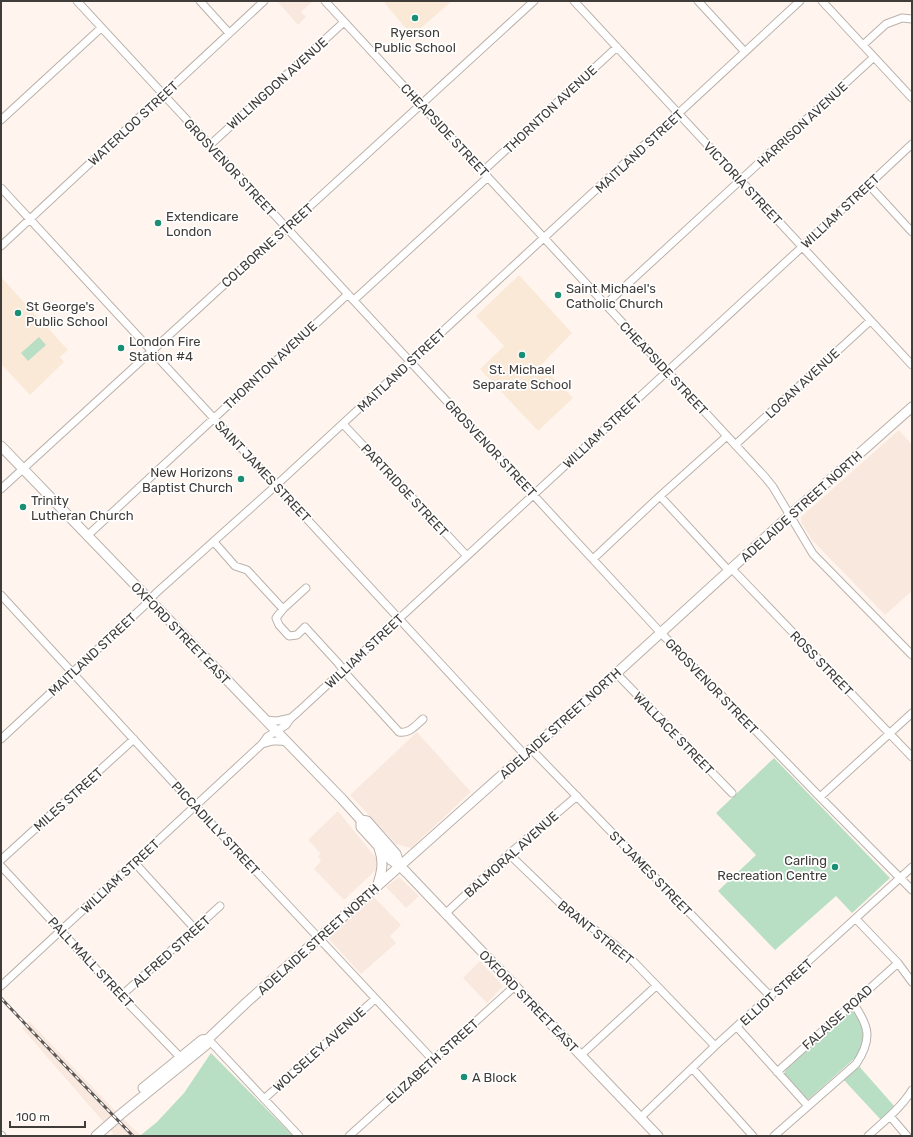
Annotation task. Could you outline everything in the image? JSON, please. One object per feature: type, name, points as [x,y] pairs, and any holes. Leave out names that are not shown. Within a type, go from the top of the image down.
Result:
[{"type":"main road","name":"ADELAIDE STREET NORTH","points":[[96,1136],[120,1114],[206,1045],[208,1039],[247,1002],[912,407]]},
{"type":"main road","name":"OXFORD STREET EAST","points":[[1,446],[361,820],[367,821],[396,854],[400,866]]},
{"type":"main road","name":"OXFORD STREET EAST","points":[[361,820],[361,827],[391,860],[400,866],[658,1136]]},
{"type":"main road","points":[[378,886],[383,864],[379,846]]},
{"type":"main road","name":"ADELAIDE STREET NORTH","points":[[88,1136],[113,1112],[202,1040],[208,1039]]},
{"type":"street","name":"GROSVENOR STREET","points":[[77,1],[661,633],[912,890]]},
{"type":"street","points":[[200,1],[229,33]]},
{"type":"street","name":"WATERLOO STREET","points":[[1,246],[264,1]]},
{"type":"street","name":"CHEAPSIDE STREET","points":[[325,1],[606,304],[773,487],[813,554],[912,655]]},
{"type":"street","name":"COLBORNE STREET","points":[[1,489],[534,1]]},
{"type":"street","name":"VICTORIA STREET","points":[[574,1],[912,366]]},
{"type":"street","points":[[698,1],[745,52]]},
{"type":"street","name":"MAITLAND STREET","points":[[1,739],[149,600],[276,486],[800,1]]},
{"type":"street","points":[[822,1],[912,98]]},
{"type":"street","points":[[863,45],[886,24],[902,18],[912,19]]},
{"type":"street","name":"WILLINGDON AVENUE","points":[[210,145],[344,22]]},
{"type":"street","points":[[1,120],[101,28]]},
{"type":"street","name":"THORNTON AVENUE","points":[[354,300],[617,48]]},
{"type":"street","name":"HARRISON AVENUE","points":[[606,304],[874,57]]},
{"type":"street","name":"WILLIAM STREET","points":[[1,986],[262,744],[267,737],[286,725],[291,718],[912,144]]},
{"type":"street","points":[[868,184],[912,232]]},
{"type":"street","name":"SAINT JAMES STREET","points":[[1,188],[399,619],[528,752]]},
{"type":"street","name":"THORNTON AVENUE","points":[[87,536],[348,294]]},
{"type":"street","name":"LOGAN AVENUE","points":[[735,445],[870,321]]},
{"type":"street","name":"PARTRIDGE STREET","points":[[343,424],[467,556]]},
{"type":"street","points":[[593,559],[726,436]]},
{"type":"street","name":"ROSS STREET","points":[[660,496],[912,757]]},
{"type":"street","points":[[214,542],[235,566],[247,570],[283,609]]},
{"type":"street","points":[[306,588],[283,609],[276,618],[279,625],[289,636],[297,635],[305,627],[399,732],[404,733],[410,731],[423,719]]},
{"type":"street","name":"PICCADILLY STREET","points":[[1,595],[374,999],[433,1060]]},
{"type":"street","name":"WALLACE STREET","points":[[616,673],[732,793]]},
{"type":"street","points":[[820,797],[912,713]]},
{"type":"street","points":[[265,720],[277,721],[291,718]]},
{"type":"street","name":"MILES STREET","points":[[1,860],[134,739]]},
{"type":"street","points":[[262,744],[268,741],[276,740],[286,742]]},
{"type":"street","name":"ST JAMES STREET","points":[[528,752],[577,796],[771,997]]},
{"type":"street","name":"BALMORAL AVENUE","points":[[445,914],[510,854],[577,796]]},
{"type":"street","name":"BRANT STREET","points":[[510,854],[564,907],[614,944],[715,1046]]},
{"type":"street","points":[[134,862],[195,929]]},
{"type":"street","name":"PALL MALL STREET","points":[[1,866],[121,996],[181,1058]]},
{"type":"street","name":"ELLIOT STREET","points":[[641,1117],[715,1046],[771,997],[912,867]]},
{"type":"street","name":"ALFRED STREET","points":[[121,996],[220,906]]},
{"type":"street","points":[[856,919],[898,963],[912,982]]},
{"type":"street","name":"FALAISE ROAD","points":[[777,1072],[898,963]]},
{"type":"street","name":"ELIZABETH STREET","points":[[349,1136],[515,986]]},
{"type":"street","points":[[581,1055],[656,986]]},
{"type":"street","name":"WOLSELEY AVENUE","points":[[264,1099],[374,999]]},
{"type":"street","points":[[774,1136],[856,1064],[863,1054],[868,1033],[862,1017],[853,1003]]},
{"type":"street","points":[[737,1027],[808,1106]]},
{"type":"street","points":[[208,1039],[299,1136]]},
{"type":"street","points":[[692,1068],[753,1136]]},
{"type":"street","points":[[868,1136],[890,1116],[909,1096],[912,1090]]},
{"type":"street","points":[[890,1116],[907,1136]]},
{"type":"shaded area","points":[[277,1],[313,1],[301,12],[306,17],[298,25]]},
{"type":"shaded area","name":"Ryerson Public School","points":[[383,1],[452,1],[412,36]]},
{"type":"shaded area","name":"St. Michael Separate School","points":[[519,275],[572,333],[541,365],[573,398],[538,431],[480,369],[504,346],[476,316]]},
{"type":"shaded area","name":"St George's Public School","points":[[1,277],[68,350],[60,357],[64,362],[30,395],[1,364]]},
{"type":"shaded area","points":[[899,430],[912,445],[912,591],[885,615],[812,540],[801,522],[801,517]]},
{"type":"shaded area","points":[[417,732],[471,792],[411,848],[396,844],[350,795]]},
{"type":"shaded area","points":[[338,811],[376,858],[377,869],[344,900],[314,869],[321,861],[318,856],[321,854],[308,840]]},
{"type":"shaded area","points":[[399,877],[419,896],[406,908],[386,887]]},
{"type":"shaded area","points":[[374,897],[401,925],[390,936],[396,943],[361,974],[328,938]]},
{"type":"shaded area","points":[[480,961],[503,986],[487,1003],[463,978]]},
{"type":"shaded area","points":[[29,1021],[123,1119],[142,1136],[110,1136],[113,1133],[22,1028]]},
{"type":"green space","points":[[39,337],[46,345],[28,361],[21,353]]},
{"type":"green space","points":[[774,758],[890,878],[852,913],[836,896],[775,950],[718,891],[756,855],[716,813]]},
{"type":"green space","points":[[852,1010],[860,1020],[864,1032],[862,1044],[857,1056],[809,1099],[804,1098],[784,1074],[786,1069]]},
{"type":"green space","points":[[211,1053],[293,1136],[141,1135],[157,1122],[184,1093]]},
{"type":"green space","points":[[858,1065],[895,1107],[881,1120],[842,1078]]},
{"type":"railway","points":[[1,998],[133,1136]]},
{"type":"place","name":"Ryerson Public School","points":[[415,18]]},
{"type":"place","name":"Extendicare London","points":[[158,223]]},
{"type":"place","name":"Saint Michael's Catholic Church","points":[[558,295]]},
{"type":"place","name":"St George's Public School","points":[[18,313]]},
{"type":"place","name":"London Fire Station #4","points":[[121,348]]},
{"type":"place","name":"St. Michael Separate School","points":[[522,355]]},
{"type":"place","name":"New Horizons Baptist Church","points":[[241,479]]},
{"type":"place","name":"Trinity Lutheran Church","points":[[23,507]]},
{"type":"place","name":"Carling Recreation Centre","points":[[835,867]]},
{"type":"place","name":"A Block","points":[[464,1077]]}]
